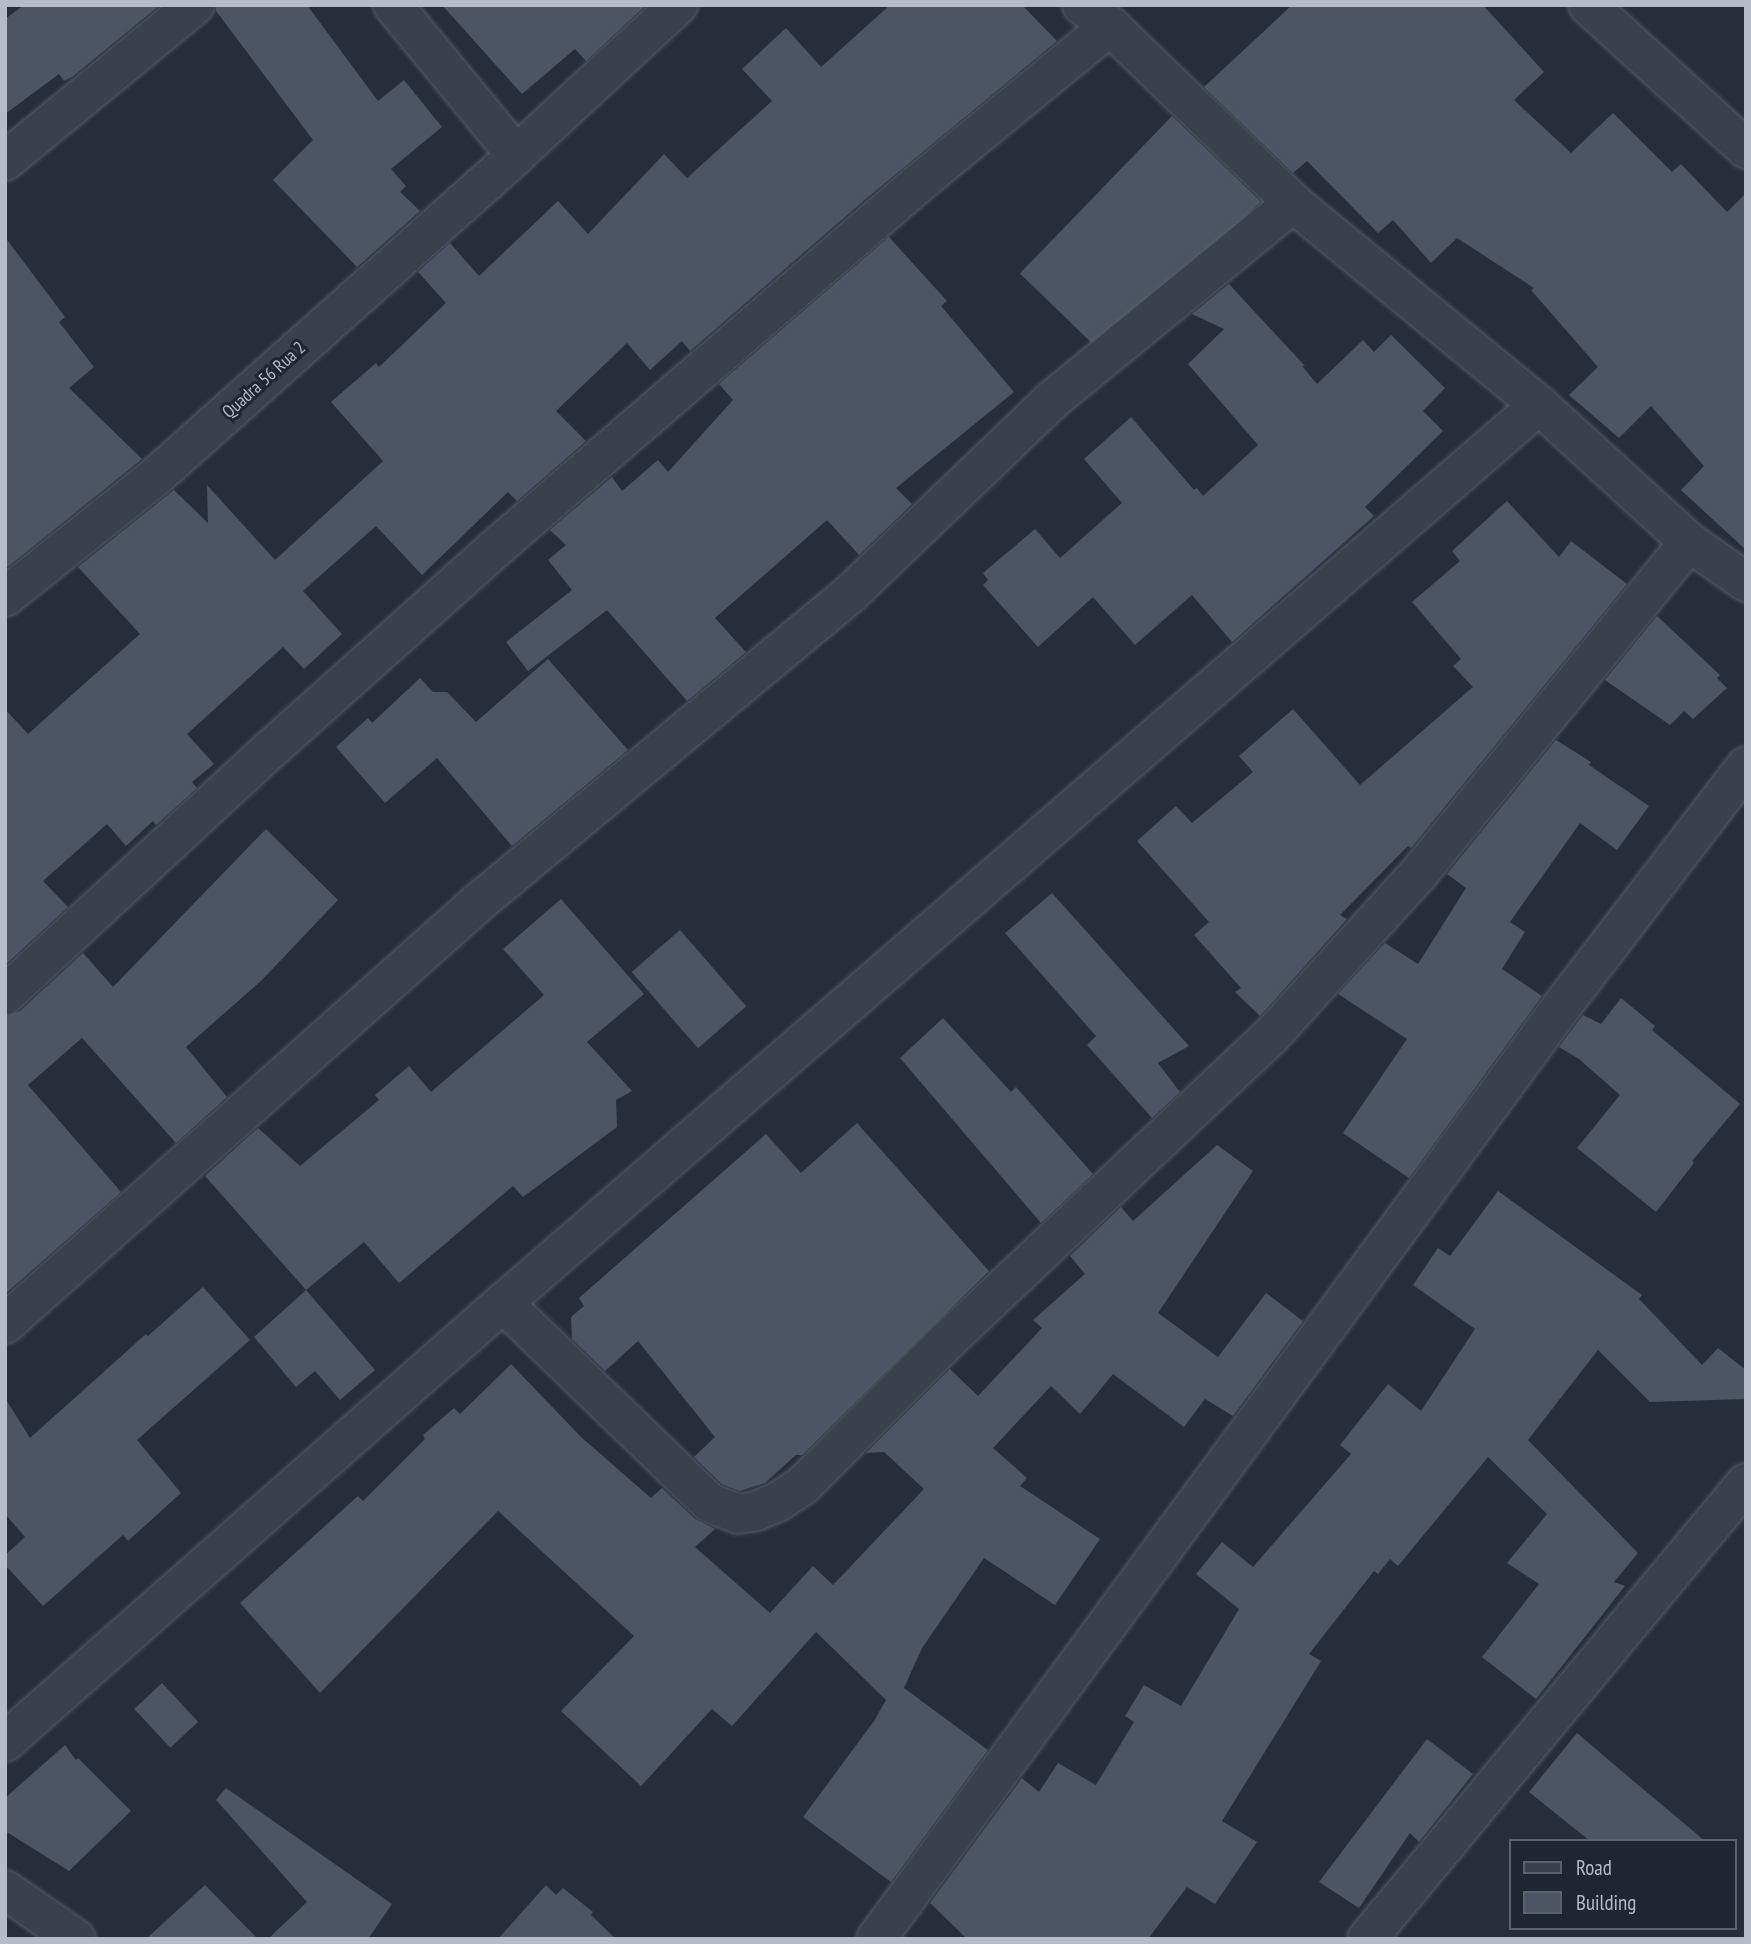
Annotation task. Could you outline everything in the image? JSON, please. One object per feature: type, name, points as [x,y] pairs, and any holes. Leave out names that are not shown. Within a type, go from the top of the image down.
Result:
[{"type":"street","points":[[5,161],[195,5]]},
{"type":"street","points":[[393,5],[516,155]]},
{"type":"street","name":"Quadra 56 Rua 2","points":[[5,597],[154,478],[516,155],[678,5]]},
{"type":"street","points":[[1587,5],[1746,149]]},
{"type":"street","points":[[5,995],[271,749],[497,547],[920,182],[1096,15],[1293,204],[1539,405],[1689,542],[1746,582]]},
{"type":"street","points":[[5,1324],[479,902],[850,594],[1051,401],[1293,204]]},
{"type":"street","points":[[5,1741],[503,1303],[1539,405]]},
{"type":"street","points":[[503,1303],[710,1503],[738,1514],[756,1511],[802,1486],[946,1342],[1270,1037],[1420,872],[1689,542]]},
{"type":"street","points":[[876,1939],[1545,1029],[1746,766]]},
{"type":"street","points":[[1367,1939],[1733,1527],[1746,1483]]},
{"type":"street","points":[[5,1890],[76,1939]]},
{"type":"building","points":[[24,5],[160,5],[72,77],[64,81],[59,74],[5,114],[5,19]]},
{"type":"building","points":[[216,5],[307,5],[378,101],[404,80],[442,127],[391,169],[406,186],[400,192],[420,211],[357,267],[273,180],[313,140],[216,11]]},
{"type":"building","points":[[442,5],[646,5],[586,61],[575,49],[522,94]]},
{"type":"building","points":[[890,5],[1022,5],[1057,41],[868,197],[690,351],[682,341],[650,370],[627,343],[556,411],[586,441],[517,501],[508,492],[422,575],[376,526],[303,591],[342,634],[304,669],[283,647],[187,734],[214,764],[192,782],[197,788],[156,825],[153,821],[126,846],[107,824],[43,881],[68,907],[5,965],[5,709],[28,734],[140,634],[78,567],[174,490],[208,523],[207,485],[275,560],[383,461],[331,402],[376,363],[379,367],[446,303],[418,272],[450,243],[479,276],[558,201],[588,234],[664,154],[687,178],[772,101],[742,69],[786,28],[821,67]]},
{"type":"building","points":[[1292,5],[1483,5],[1544,72],[1514,100],[1571,153],[1613,113],[1672,172],[1681,164],[1727,212],[1746,193],[1746,550],[1681,490],[1704,466],[1651,406],[1619,438],[1569,395],[1598,367],[1531,290],[1534,288],[1457,238],[1431,263],[1393,220],[1378,233],[1307,161],[1293,173],[1204,87]]},
{"type":"building","points":[[1172,116],[1260,201],[1108,359],[1020,274]]},
{"type":"building","points":[[5,237],[65,317],[59,322],[94,367],[69,388],[142,459],[5,569]]},
{"type":"building","points":[[889,237],[947,301],[941,306],[1014,392],[896,488],[912,504],[859,555],[827,520],[715,618],[746,652],[687,701],[607,610],[528,671],[506,642],[572,590],[548,560],[566,545],[550,530],[612,477],[622,491],[658,460],[668,472],[733,400],[719,384]]},
{"type":"building","points":[[1229,284],[1305,366],[1302,366],[1317,384],[1363,340],[1374,352],[1391,335],[1445,388],[1423,411],[1443,431],[1365,507],[1374,516],[1232,642],[1192,595],[1135,645],[1093,597],[1038,647],[983,585],[988,580],[983,573],[1035,529],[1060,558],[1122,503],[1084,459],[1131,417],[1194,490],[1197,488],[1203,496],[1258,445],[1188,364],[1224,329],[1192,314]]},
{"type":"building","points":[[1507,501],[1559,557],[1571,541],[1627,584],[1411,848],[1408,846],[1340,915],[1347,919],[1260,1016],[1235,992],[1241,988],[1194,935],[1209,922],[1137,841],[1176,806],[1192,823],[1253,772],[1239,756],[1293,709],[1360,785],[1473,687],[1453,666],[1461,659],[1412,602],[1460,561],[1452,551]]},
{"type":"building","points":[[1657,616],[1720,675],[1717,678],[1727,688],[1693,719],[1684,711],[1670,725],[1605,680]]},
{"type":"building","points":[[548,659],[628,750],[512,846],[437,758],[385,803],[336,747],[368,718],[372,723],[420,678],[433,692],[447,692],[476,722]]},
{"type":"building","points":[[1556,740],[1591,762],[1589,765],[1649,806],[1617,850],[1580,823],[1510,922],[1525,932],[1502,969],[1542,996],[1409,1178],[1343,1133],[1407,1039],[1338,994],[1385,943],[1418,964],[1466,888],[1447,874]]},
{"type":"building","points":[[266,829],[338,900],[262,980],[186,1047],[227,1097],[176,1143],[82,1038],[28,1085],[121,1192],[5,1294],[5,1016],[20,1011],[83,953],[113,987]]},
{"type":"building","points":[[1052,893],[1189,1046],[1158,1063],[1180,1092],[1152,1118],[1087,1045],[1096,1036],[1005,933]]},
{"type":"building","points":[[561,899],[644,994],[587,1042],[632,1091],[616,1100],[617,1127],[523,1197],[513,1186],[399,1283],[364,1242],[306,1290],[205,1176],[258,1128],[300,1166],[379,1100],[375,1095],[409,1066],[431,1092],[544,995],[503,949]]},
{"type":"building","points":[[680,930],[746,1006],[698,1048],[632,972]]},
{"type":"building","points":[[1621,998],[1655,1026],[1652,1030],[1740,1104],[1692,1161],[1694,1163],[1656,1212],[1577,1148],[1620,1095],[1579,1059],[1559,1047],[1583,1015],[1601,1024]]},
{"type":"building","points":[[943,1018],[1011,1092],[1016,1087],[1093,1174],[1041,1223],[900,1058]]},
{"type":"building","points":[[857,1123],[989,1271],[802,1455],[796,1455],[765,1483],[740,1491],[722,1484],[694,1457],[715,1437],[638,1341],[605,1371],[572,1339],[571,1317],[584,1306],[579,1298],[766,1134],[801,1173]]},
{"type":"building","points":[[1217,1145],[1253,1171],[1158,1313],[1218,1357],[1266,1293],[1303,1321],[1233,1416],[1205,1399],[1184,1427],[1113,1374],[1080,1414],[1051,1386],[993,1448],[1027,1478],[1020,1486],[1100,1539],[1055,1605],[984,1558],[922,1648],[904,1688],[988,1750],[891,1882],[803,1817],[874,1721],[886,1700],[816,1632],[732,1726],[712,1709],[641,1786],[561,1711],[634,1636],[498,1511],[320,1693],[240,1603],[358,1496],[363,1501],[425,1439],[423,1435],[454,1408],[460,1414],[511,1364],[581,1437],[651,1498],[662,1488],[695,1519],[715,1529],[695,1547],[770,1613],[813,1566],[833,1585],[924,1489],[884,1452],[866,1453],[950,1369],[978,1396],[1042,1328],[1033,1320],[1085,1274],[1070,1256],[1121,1207],[1133,1221]]},
{"type":"building","points":[[1498,1191],[1642,1295],[1639,1299],[1702,1365],[1718,1348],[1746,1370],[1746,1399],[1650,1402],[1598,1350],[1528,1440],[1638,1553],[1614,1582],[1625,1586],[1536,1699],[1482,1657],[1539,1584],[1507,1563],[1547,1514],[1488,1457],[1398,1566],[1390,1559],[1378,1574],[1374,1571],[1309,1654],[1321,1661],[1222,1821],[1257,1842],[1215,1904],[1187,1887],[1148,1939],[967,1939],[930,1903],[1022,1778],[1039,1792],[1058,1763],[1096,1785],[1134,1722],[1125,1716],[1144,1685],[1181,1706],[1239,1609],[1196,1574],[1222,1542],[1253,1567],[1351,1454],[1340,1445],[1388,1384],[1421,1411],[1475,1329],[1413,1285],[1438,1248],[1450,1256]]},
{"type":"building","points":[[203,1287],[250,1340],[137,1440],[181,1493],[128,1541],[123,1535],[43,1606],[5,1565],[5,1555],[25,1537],[5,1514],[5,1398],[30,1438]]},
{"type":"building","points":[[306,1290],[375,1370],[340,1400],[315,1371],[296,1387],[254,1337]]},
{"type":"building","points":[[162,1683],[198,1722],[170,1748],[134,1709]]},
{"type":"building","points":[[1577,1733],[1703,1839],[1588,1839],[1529,1792]]},
{"type":"building","points":[[1427,1739],[1473,1774],[1419,1842],[1410,1833],[1359,1908],[1319,1882]]},
{"type":"building","points":[[65,1745],[76,1760],[78,1758],[131,1811],[69,1871],[5,1831],[5,1798]]},
{"type":"building","points":[[226,1788],[392,1904],[368,1939],[268,1939],[307,1902],[216,1800]]},
{"type":"building","points":[[205,1885],[258,1939],[146,1939]]},
{"type":"building","points":[[546,1885],[556,1895],[563,1888],[593,1912],[591,1915],[616,1939],[498,1939]]}]
